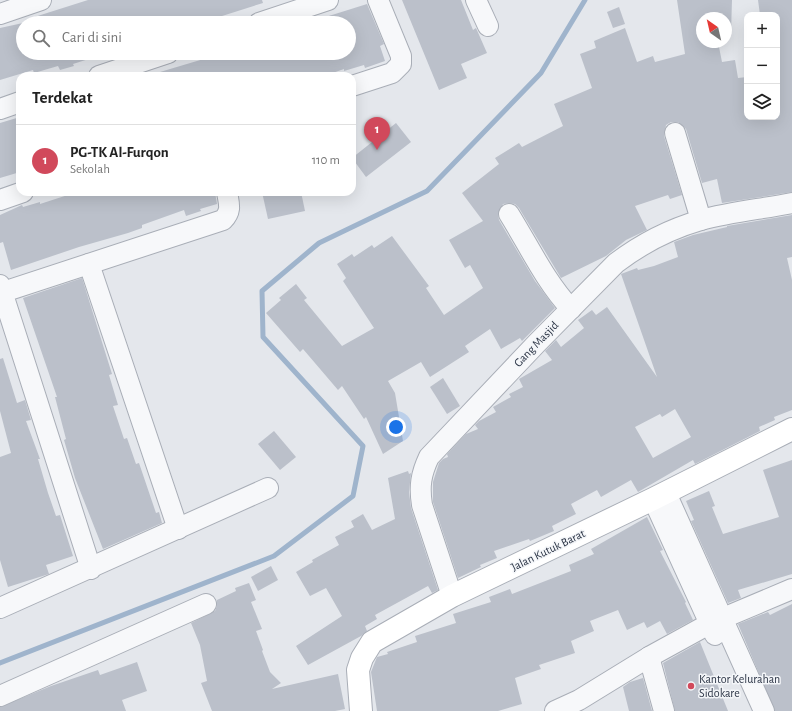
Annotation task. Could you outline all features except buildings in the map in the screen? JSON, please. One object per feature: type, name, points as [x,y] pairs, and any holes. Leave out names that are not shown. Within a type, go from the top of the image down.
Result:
[{"type":"street","points":[[0,14],[41,0]]},
{"type":"street","points":[[280,16],[328,0]]},
{"type":"street","points":[[356,85],[392,72],[401,64],[401,56],[378,0]]},
{"type":"street","points":[[476,0],[488,26]]},
{"type":"street","points":[[111,72],[147,60]]},
{"type":"street","points":[[0,109],[16,103]]},
{"type":"street","points":[[675,133],[701,220]]},
{"type":"street","points":[[0,200],[16,195]]},
{"type":"street","points":[[91,569],[1,290],[89,264],[222,220],[229,214],[230,207],[228,196]]},
{"type":"street","name":"Gang Masjid","points":[[452,596],[422,505],[419,491],[421,474],[429,457],[616,263],[630,253],[646,242],[701,220],[792,203]]},
{"type":"street","points":[[509,214],[544,275],[557,294],[571,309]]},
{"type":"street","points":[[89,264],[178,529]]},
{"type":"street","name":"Jalan Kutuk Barat","points":[[361,711],[358,670],[362,658],[372,642],[452,596],[660,496],[792,429]]},
{"type":"street","points":[[0,608],[91,569],[268,488]]},
{"type":"street","points":[[660,496],[716,621],[750,711]]},
{"type":"street","points":[[555,711],[580,705],[649,657],[716,621],[792,589]]},
{"type":"street","points":[[0,696],[206,604]]},
{"type":"street","points":[[716,621],[764,711]]},
{"type":"street","points":[[649,657],[664,711]]},
{"type":"waterway","points":[[0,663],[274,556],[353,496],[363,446],[263,337],[262,291],[319,243],[427,191],[541,73],[585,0]]},
{"type":"place","name":"PG-TK Al-Furqon","points":[[377,150]]},
{"type":"place","name":"Kantor Kelurahan Sidokare","points":[[691,686]]}]
